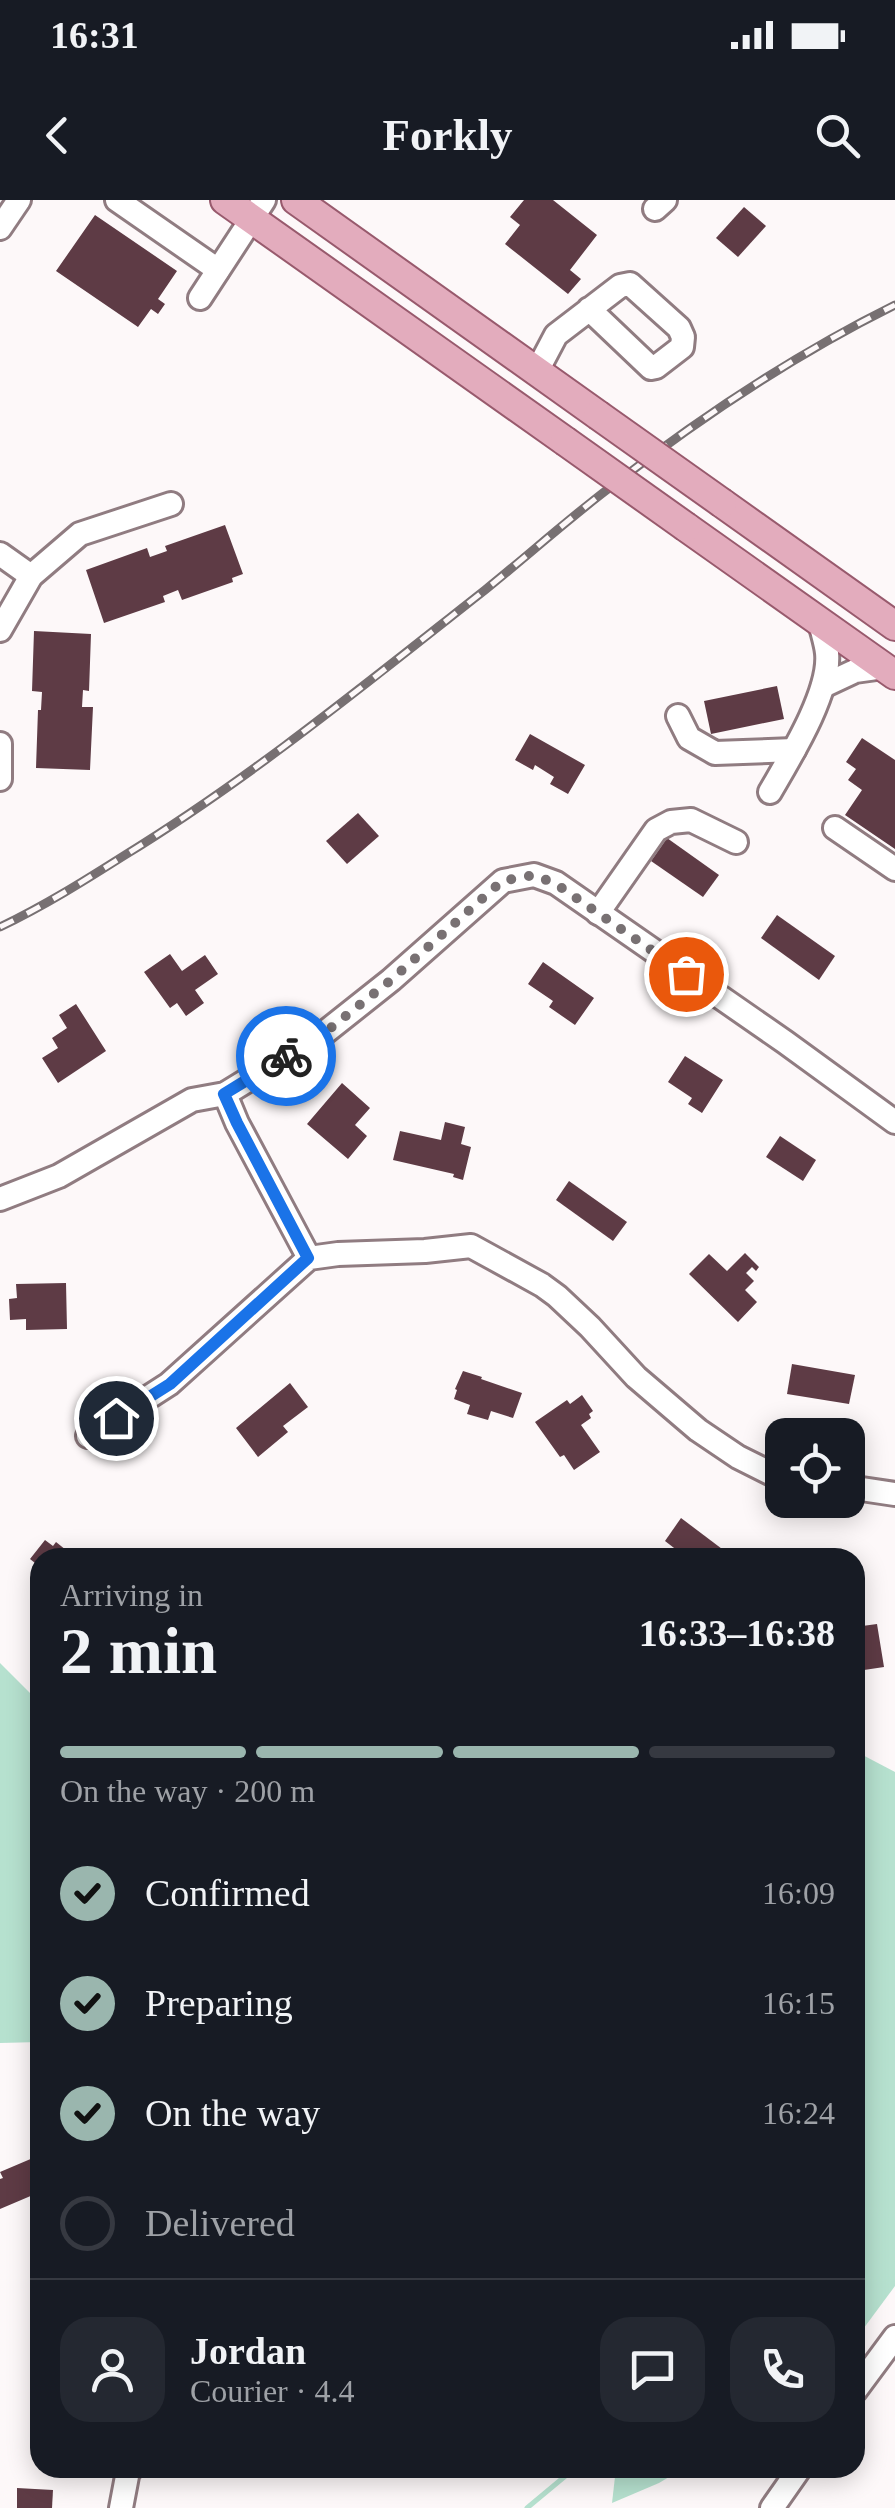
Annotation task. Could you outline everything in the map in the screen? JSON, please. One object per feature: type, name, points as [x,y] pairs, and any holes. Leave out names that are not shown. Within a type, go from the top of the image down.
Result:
[{"type":"main road","points":[[225,200],[258,210],[566,441],[890,671]]},
{"type":"main road","points":[[296,200],[895,626]]},
{"type":"street","points":[[0,228],[20,200]]},
{"type":"street","points":[[116,200],[218,270]]},
{"type":"street","points":[[200,298],[258,210]]},
{"type":"street","points":[[537,371],[556,335],[589,309]]},
{"type":"street","points":[[0,630],[31,576],[80,534],[171,504]]},
{"type":"street","points":[[0,554],[31,576]]},
{"type":"street","points":[[770,792],[823,686],[828,656],[820,622]]},
{"type":"street","points":[[823,686],[855,671],[890,671]]},
{"type":"street","points":[[678,716],[689,738],[715,754],[794,750]]},
{"type":"street","points":[[0,744],[0,779]]},
{"type":"street","points":[[598,912],[644,843],[671,822],[691,820],[736,842]]},
{"type":"street","points":[[835,828],[895,869]]},
{"type":"street","points":[[0,1199],[58,1176],[192,1100],[224,1094],[323,1034],[391,980],[502,881],[534,875],[556,884],[598,912],[895,1122]]},
{"type":"street","points":[[224,1094],[308,1258]]},
{"type":"street","points":[[88,1436],[170,1384],[308,1258],[471,1246],[557,1296],[636,1378],[698,1430],[765,1470]]},
{"type":"street","points":[[865,1490],[895,1494]]},
{"type":"street","points":[[865,2377],[895,2337]]},
{"type":"street","points":[[121,2508],[127,2478]]},
{"type":"street","points":[[772,2508],[793,2478]]},
{"type":"shaded area","points":[[0,1663],[30,1693],[30,2042],[0,2043]]},
{"type":"shaded area","points":[[865,1756],[895,1772],[895,2286],[865,2326]]},
{"type":"shaded area","points":[[615,2478],[667,2478],[659,2483],[612,2503]]},
{"type":"building","points":[[524,200],[553,200],[597,235],[570,270],[581,279],[568,294],[505,244],[520,225],[510,217]]},
{"type":"building","points":[[744,207],[766,226],[738,257],[716,238]]},
{"type":"building","points":[[95,215],[177,271],[158,299],[165,304],[158,314],[151,309],[138,327],[56,271]]},
{"type":"building","points":[[225,525],[243,574],[232,578],[233,582],[182,600],[178,590],[163,596],[165,602],[104,623],[86,570],[147,548],[150,557],[167,551],[165,546]]},
{"type":"building","points":[[34,631],[91,634],[89,691],[83,690],[82,707],[93,707],[90,770],[36,768],[42,692],[32,691]]},
{"type":"building","points":[[777,686],[784,719],[711,734],[704,701]]},
{"type":"building","points":[[530,734],[585,765],[568,794],[550,784],[554,777],[535,765],[533,770],[515,760]]},
{"type":"building","points":[[862,738],[895,760],[895,849],[845,815],[862,790],[848,780],[856,769],[846,762]]},
{"type":"building","points":[[358,813],[379,836],[347,864],[326,841]]},
{"type":"building","points":[[667,838],[719,875],[703,897],[651,861]]},
{"type":"building","points":[[777,915],[835,956],[819,980],[761,938]]},
{"type":"building","points":[[170,954],[182,971],[205,955],[218,974],[195,990],[204,1003],[186,1016],[177,1003],[170,1008],[144,972]]},
{"type":"building","points":[[543,962],[594,998],[575,1025],[549,1007],[553,1001],[528,984]]},
{"type":"building","points":[[76,1004],[106,1051],[58,1083],[42,1058],[58,1048],[52,1038],[67,1028],[59,1015]]},
{"type":"building","points":[[685,1056],[723,1080],[702,1113],[688,1104],[692,1098],[668,1082]]},
{"type":"building","points":[[342,1083],[370,1108],[355,1125],[367,1136],[348,1159],[307,1124]]},
{"type":"building","points":[[445,1122],[465,1127],[461,1144],[471,1147],[463,1180],[453,1177],[454,1174],[393,1160],[400,1131],[441,1140]]},
{"type":"building","points":[[780,1136],[816,1160],[803,1181],[766,1157]]},
{"type":"building","points":[[569,1181],[627,1222],[613,1241],[556,1200]]},
{"type":"building","points":[[745,1253],[759,1267],[746,1273],[754,1281],[745,1290],[757,1302],[738,1322],[689,1274],[709,1254],[727,1271]]},
{"type":"building","points":[[66,1283],[67,1329],[26,1330],[26,1319],[10,1320],[9,1299],[17,1298],[16,1284]]},
{"type":"building","points":[[792,1364],[855,1375],[849,1404],[787,1394]]},
{"type":"building","points":[[463,1371],[522,1393],[513,1418],[491,1411],[488,1420],[467,1414],[470,1405],[454,1399]]},
{"type":"building","points":[[290,1383],[308,1407],[283,1426],[288,1432],[258,1457],[236,1428]]},
{"type":"building","points":[[582,1395],[593,1411],[589,1414],[591,1418],[581,1425],[600,1452],[574,1470],[535,1422],[567,1400],[570,1404]]},
{"type":"building","points":[[681,1518],[721,1548],[674,1548],[665,1541]]},
{"type":"building","points":[[45,1540],[64,1548],[39,1548]]},
{"type":"building","points":[[877,1624],[884,1667],[865,1670],[865,1626]]},
{"type":"building","points":[[30,2159],[30,2196],[0,2209],[0,2172]]},
{"type":"building","points":[[17,2488],[53,2490],[52,2508],[17,2508]]},
{"type":"waterway","points":[[527,2508],[563,2478]]},
{"type":"railway","points":[[0,927],[110,865],[264,761],[608,489],[712,413],[820,345],[895,305]]},
{"type":"way so far","points":[[286,1056],[323,1034],[391,980],[502,881],[534,875],[556,884],[686,974]]},
{"type":"route","points":[[116,1418],[170,1384],[308,1258],[224,1094],[286,1056]]}]
